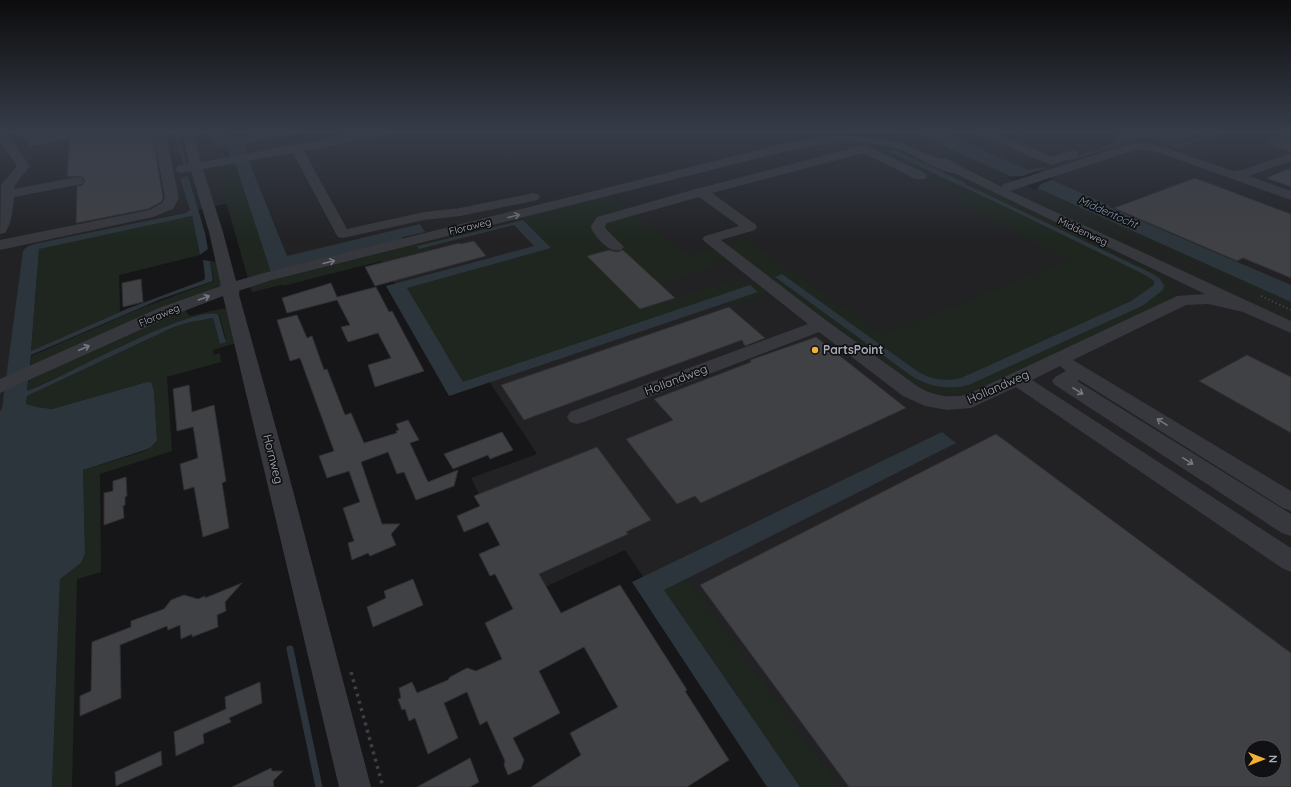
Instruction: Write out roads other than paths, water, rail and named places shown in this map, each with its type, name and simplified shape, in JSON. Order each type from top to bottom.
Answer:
[{"type":"street","points":[[0,230],[6,211],[5,188],[23,168]]},
{"type":"street","points":[[0,245],[153,213],[168,206],[172,198],[166,168]]},
{"type":"street","points":[[167,172],[192,168]]},
{"type":"street","name":"Hornweg","points":[[196,168],[216,232],[355,787]]},
{"type":"street","points":[[307,168],[343,234],[424,216],[460,212],[513,202],[693,179],[756,168]]},
{"type":"street","name":"Floraweg","points":[[0,387],[185,304],[266,278],[693,179],[729,168]]},
{"type":"street","points":[[904,168],[920,176]]},
{"type":"street","name":"Middenweg","points":[[975,168],[1015,185],[1291,317]]},
{"type":"street","points":[[1015,185],[1069,168]]},
{"type":"street","points":[[1213,168],[1291,196]]},
{"type":"street","points":[[1233,175],[1238,173],[1246,173],[1261,168]]},
{"type":"street","name":"Middenweg","points":[[953,169],[1291,328]]},
{"type":"street","points":[[616,247],[599,230],[598,226],[602,220],[693,179]]},
{"type":"street","name":"Hollandweg","points":[[693,179],[750,227],[710,239],[821,325],[910,391],[931,401],[952,404],[971,401],[1183,300],[1208,299],[1249,308]]},
{"type":"street","points":[[5,188],[77,181]]},
{"type":"street","points":[[1165,269],[1184,287],[1185,292],[1183,300]]},
{"type":"street","name":"Hollandweg","points":[[577,418],[821,325]]},
{"type":"street","points":[[1059,359],[1080,372],[1062,381],[1241,483],[1291,502]]},
{"type":"street","points":[[1017,378],[1291,561]]},
{"type":"street","points":[[1241,483],[1291,526]]},
{"type":"water","points":[[237,168],[252,168],[287,256],[420,224],[425,232],[403,237],[400,240],[271,273]]},
{"type":"water","points":[[922,168],[933,168],[965,183],[958,185]]},
{"type":"water","name":"Middentocht","points":[[992,168],[1023,168],[1028,170],[1046,168],[1034,172],[1110,206],[1109,207],[1291,285],[1291,302]]},
{"type":"water","points":[[188,176],[205,233],[208,249],[200,255],[192,216],[39,249],[31,351],[129,308],[204,280],[203,260],[210,261],[213,281],[161,299],[31,355],[27,391],[154,332],[180,321],[202,315],[218,314],[226,342],[220,344],[213,318],[191,322],[174,327],[27,396],[26,404],[52,409],[151,382],[154,391],[157,441],[145,450],[83,470],[85,554],[81,563],[60,579],[52,787],[0,787],[0,411],[2,409],[23,251],[26,247],[34,244],[185,213],[190,210],[180,178]]},
{"type":"water","points":[[982,192],[1149,272],[1159,278],[1164,285],[1163,290],[1142,306],[971,384],[956,387],[941,387],[926,383],[913,377],[775,277],[782,274],[917,371],[932,378],[943,380],[961,378],[1131,301],[1154,285],[1154,281],[1145,275],[977,193]]},
{"type":"water","points":[[523,220],[551,248],[407,288],[463,382],[750,285],[758,292],[449,396],[386,286],[534,246],[514,225],[419,249],[417,246]]},
{"type":"water","points":[[942,432],[956,443],[664,590],[800,787],[767,787],[632,582]]},
{"type":"waterway","points":[[957,182],[984,195]]},
{"type":"waterway","points":[[290,649],[319,787]]},
{"type":"place","name":"PartsPoint","points":[[815,350]]}]
